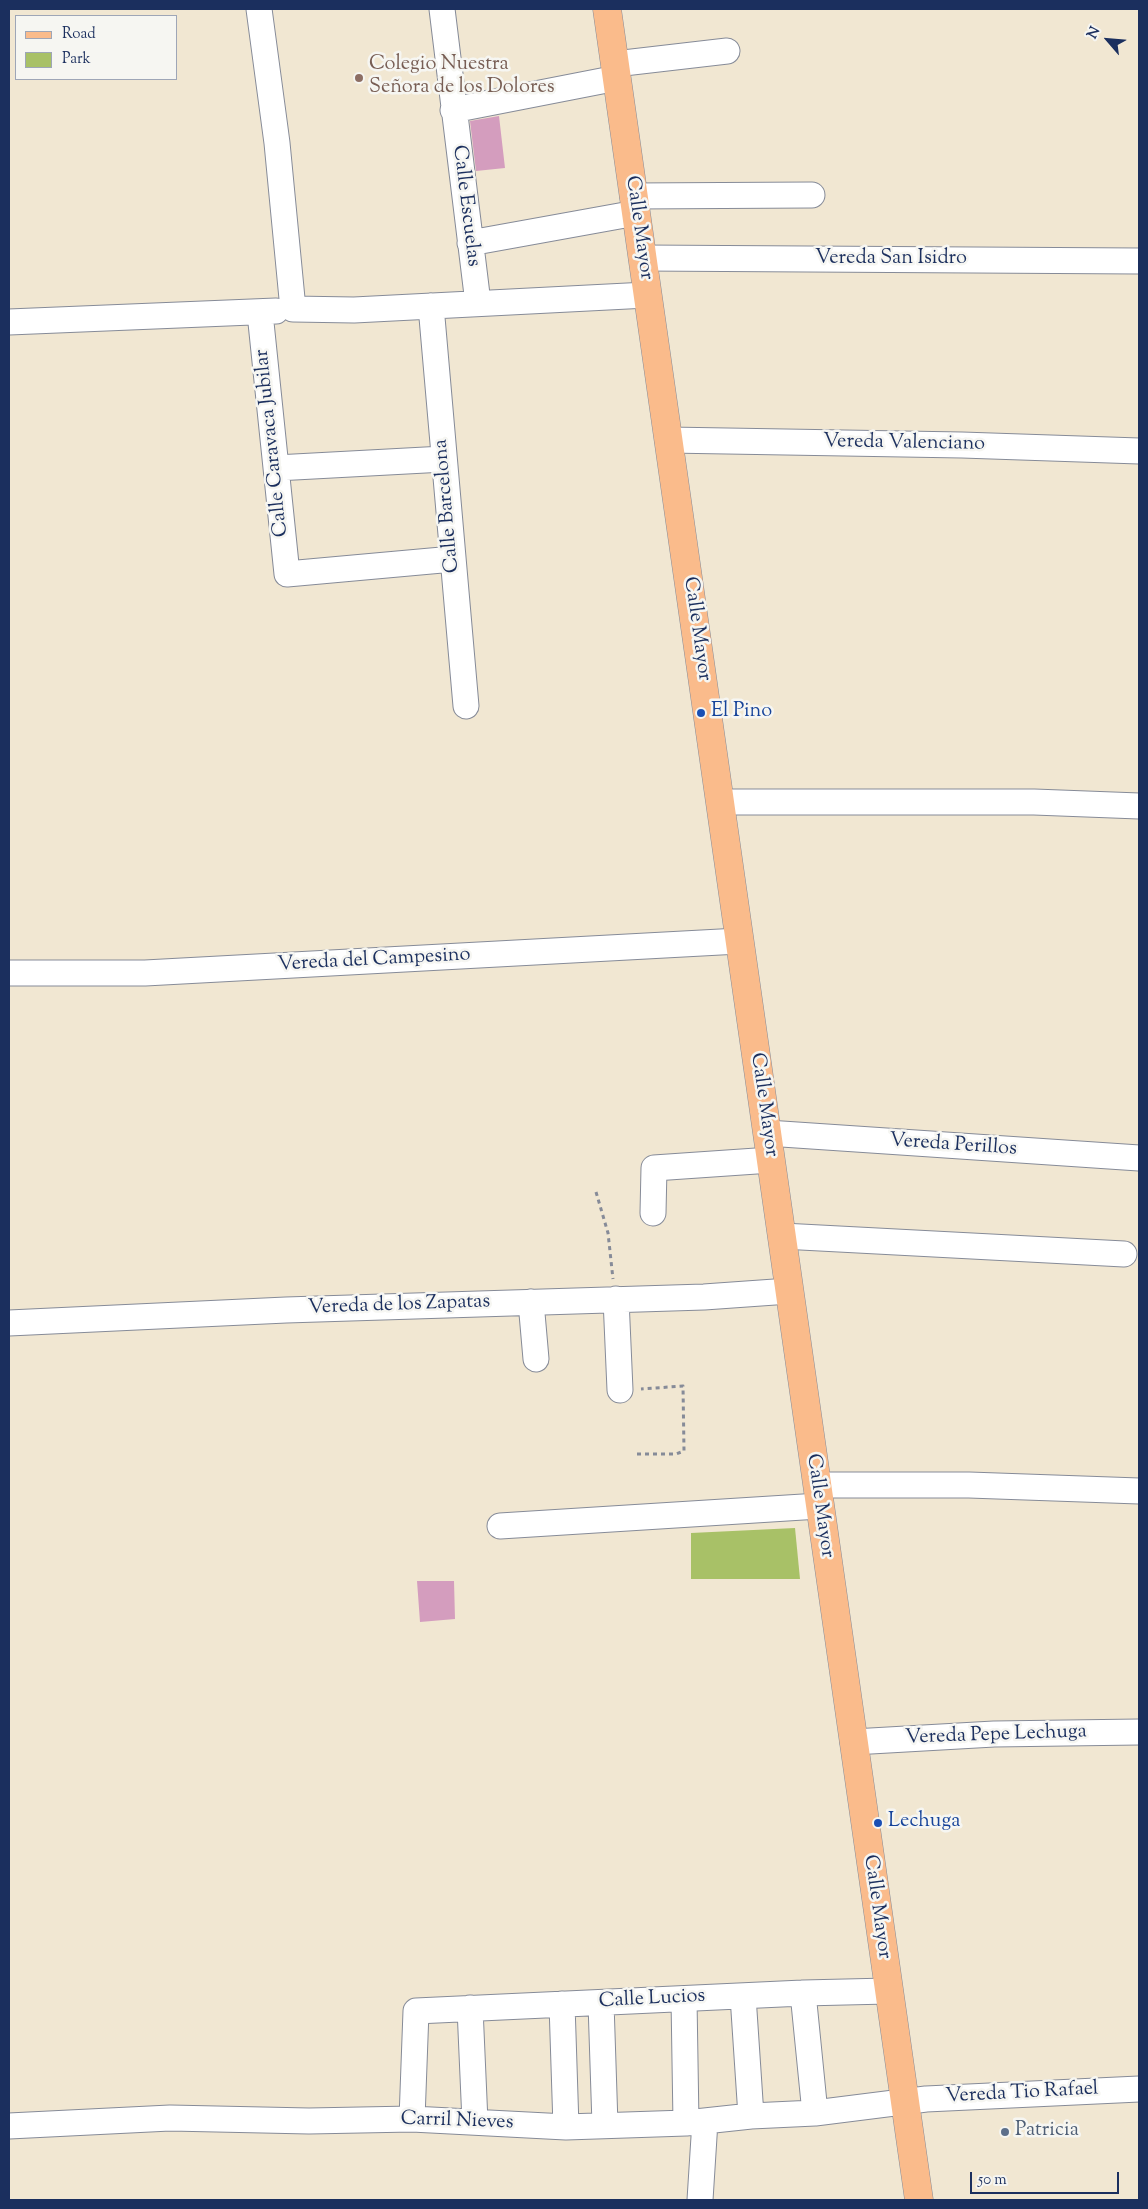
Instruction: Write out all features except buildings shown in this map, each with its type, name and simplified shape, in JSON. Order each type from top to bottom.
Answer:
[{"type":"main road","name":"Calle Mayor","points":[[607,9],[919,2200]]},
{"type":"street","points":[[259,9],[277,143],[293,309]]},
{"type":"street","name":"Calle Escuelas","points":[[442,9],[478,303]]},
{"type":"street","points":[[453,110],[616,71],[727,51]]},
{"type":"street","points":[[470,243],[634,205],[812,195]]},
{"type":"street","name":"Vereda San Isidro","points":[[642,258],[1139,261]]},
{"type":"street","points":[[9,322],[260,313],[293,309],[354,310],[647,295]]},
{"type":"street","name":"Calle Barcelona","points":[[431,306],[466,706]]},
{"type":"street","name":"Calle Caravaca Jubilar","points":[[260,313],[287,574],[453,559]]},
{"type":"street","name":"Vereda Valenciano","points":[[668,440],[952,445],[1139,451]]},
{"type":"street","points":[[276,468],[444,459]]},
{"type":"street","points":[[721,802],[1034,802],[1139,806]]},
{"type":"street","name":"Vereda del Campesino","points":[[9,974],[144,973],[740,941]]},
{"type":"street","name":"Vereda Perillos","points":[[767,1133],[1139,1158]]},
{"type":"street","points":[[653,1213],[654,1168],[771,1160]]},
{"type":"street","points":[[782,1236],[1124,1254]]},
{"type":"street","name":"Vereda de los Zapatas","points":[[9,1323],[286,1310],[616,1300],[789,1291]]},
{"type":"street","points":[[616,1300],[620,1390]]},
{"type":"street","points":[[531,1302],[536,1359]]},
{"type":"street","points":[[500,1526],[818,1496],[969,1485],[1139,1491]]},
{"type":"street","name":"Vereda Pepe Lechuga","points":[[853,1742],[994,1734],[1139,1732]]},
{"type":"street","name":"Calle Lucios","points":[[412,2119],[416,2011],[803,1993],[888,1992]]},
{"type":"street","points":[[803,1993],[815,2113]]},
{"type":"street","points":[[743,1996],[751,2116]]},
{"type":"street","points":[[684,1999],[696,2122],[700,2200]]},
{"type":"street","points":[[601,2003],[605,2125]]},
{"type":"street","points":[[562,2004],[566,2126]]},
{"type":"street","points":[[470,2008],[475,2122]]},
{"type":"street","name":"Vereda Tio Rafael","points":[[904,2102],[926,2099],[1139,2089]]},
{"type":"street","name":"Carril Nieves","points":[[9,2126],[170,2118],[309,2121],[412,2119],[566,2126],[605,2125],[696,2122],[751,2116],[815,2113],[904,2102]]},
{"type":"path","points":[[596,1192],[608,1233],[616,1300]]},
{"type":"path","points":[[620,1390],[683,1386],[684,1451],[676,1454],[637,1454]]},
{"type":"green space","points":[[795,1528],[800,1579],[691,1579],[691,1533]]},
{"type":"place","name":"Colegio Nuestra Señora de los Dolores","points":[[359,78]]},
{"type":"place","name":"El Pino","points":[[701,713]]},
{"type":"place","name":"Lechuga","points":[[878,1823]]},
{"type":"place","name":"Patricia","points":[[1005,2132]]}]
